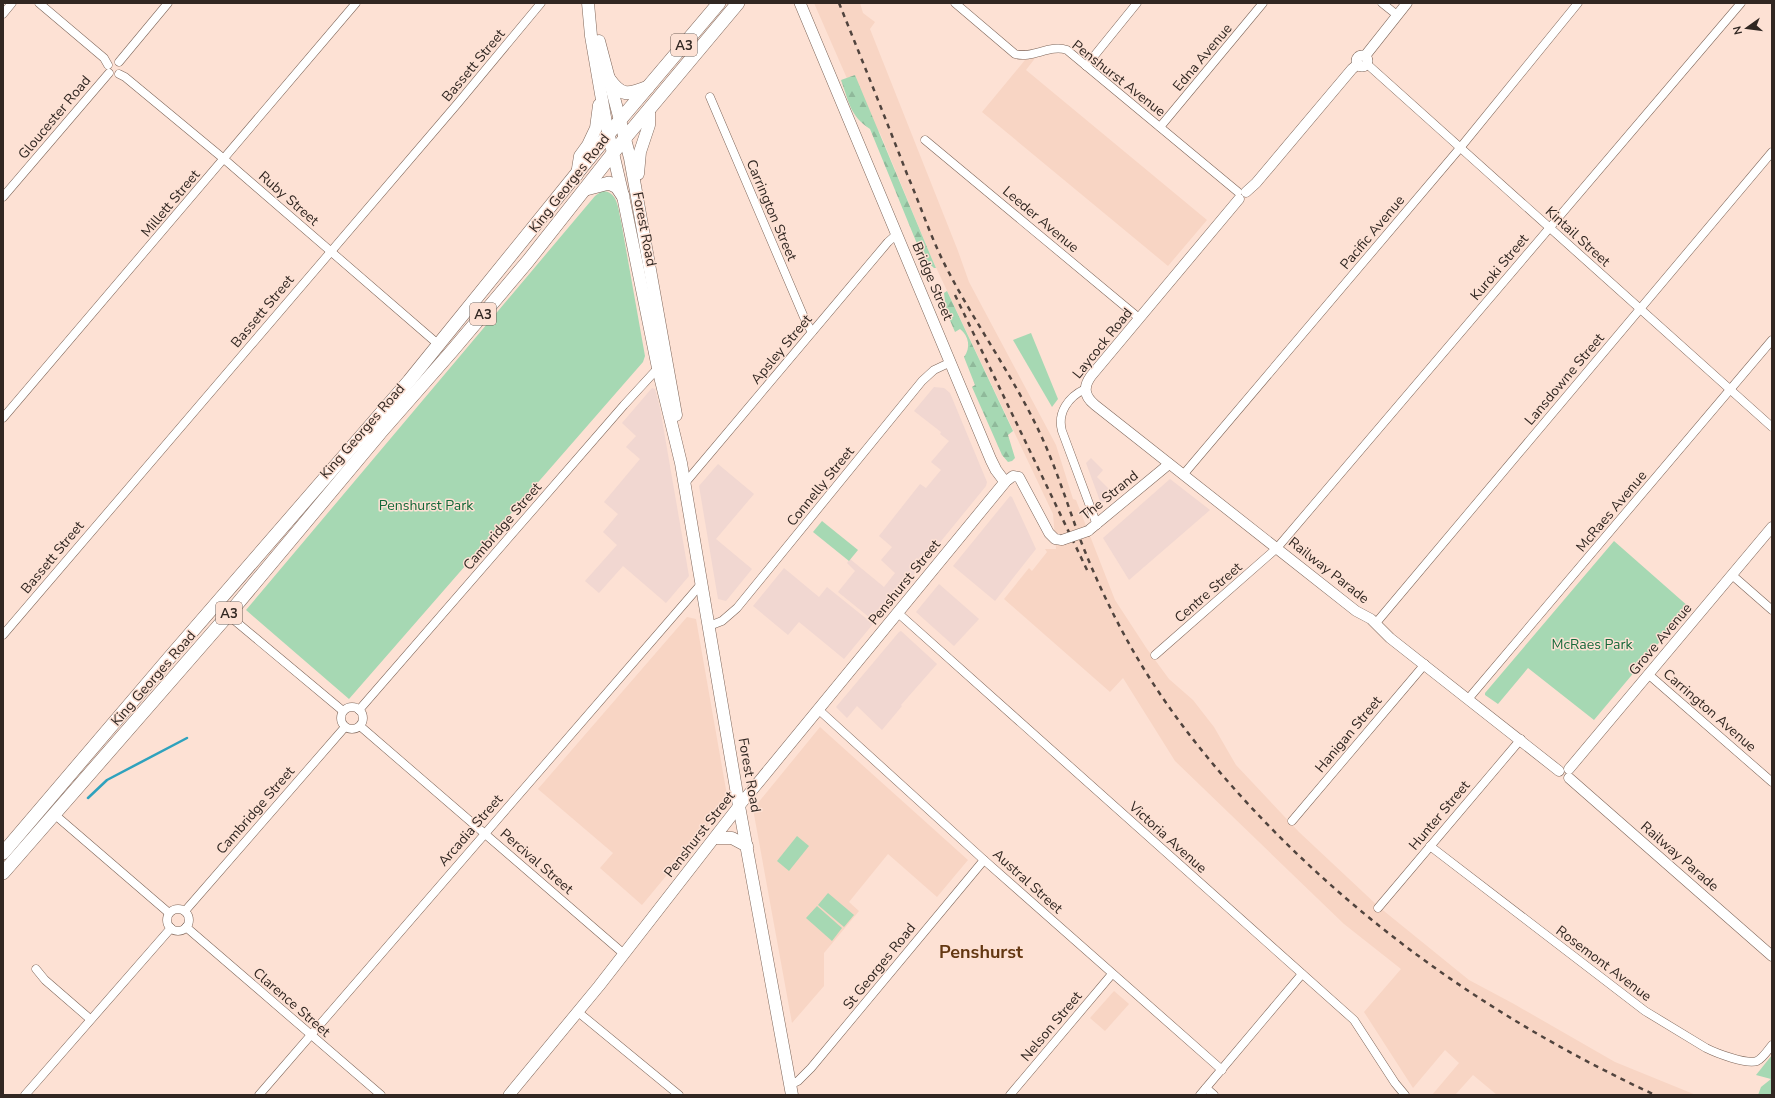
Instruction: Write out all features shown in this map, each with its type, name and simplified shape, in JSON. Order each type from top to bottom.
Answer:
[{"type":"highway","name":"King Georges Road","points":[[3,853],[439,345],[620,120],[719,3]]},
{"type":"highway","name":"King Georges Road","points":[[3,873],[228,615],[528,261],[625,138],[738,3]]},
{"type":"highway","points":[[609,79],[616,88],[623,92],[637,91],[649,86]]},
{"type":"highway","points":[[586,189],[609,183],[613,184],[623,196]]},
{"type":"highway","points":[[190,634],[202,632],[220,615],[228,615]]},
{"type":"main road","name":"Forest Road","points":[[588,3],[590,29],[609,134],[663,366],[681,460],[740,806],[791,1090]]},
{"type":"main road","name":"Forest Road","points":[[593,3],[597,29],[625,138],[638,197],[663,366]]},
{"type":"main road","name":"Bridge Street","points":[[800,3],[951,362],[990,460],[1005,482]]},
{"type":"main road","points":[[576,176],[580,156],[596,128],[599,115],[600,89]]},
{"type":"main road","points":[[638,197],[638,164],[640,152],[649,125],[649,109]]},
{"type":"main road","name":"Penshurst Street","points":[[509,1095],[578,1012],[740,806],[1005,482]]},
{"type":"main road","points":[[715,838],[732,838],[747,846]]},
{"type":"street","points":[[3,14],[12,3]]},
{"type":"street","points":[[38,3],[104,58],[108,69],[114,76],[119,74],[122,68],[119,62]]},
{"type":"street","points":[[119,62],[168,3]]},
{"type":"street","name":"Millett Street","points":[[3,418],[356,3]]},
{"type":"street","name":"Bassett Street","points":[[3,635],[458,103],[541,3]]},
{"type":"street","name":"Penshurst Avenue","points":[[956,3],[1015,54],[1024,55],[1063,49],[1086,66],[1241,194]]},
{"type":"street","points":[[1086,66],[1137,3]]},
{"type":"street","name":"Edna Avenue","points":[[1160,127],[1263,3]]},
{"type":"street","points":[[1382,3],[1397,15]]},
{"type":"street","name":"Laycock Road","points":[[1092,528],[1062,431],[1060,420],[1063,410],[1070,399],[1085,389],[1091,376],[1230,212],[1241,194],[1256,183],[1349,72],[1363,61],[1407,3]]},
{"type":"street","name":"Pacific Avenue","points":[[1183,475],[1460,148],[1578,3]]},
{"type":"street","name":"Kuroki Street","points":[[1277,548],[1741,3]]},
{"type":"street","points":[[108,69],[113,61],[119,62]]},
{"type":"street","name":"Kintail Street","points":[[1363,61],[1772,427]]},
{"type":"street","name":"Gloucester Road","points":[[3,197],[108,69]]},
{"type":"street","name":"Ruby Street","points":[[119,74],[125,77],[224,159],[439,345]]},
{"type":"street","name":"Carrington Street","points":[[710,97],[806,322],[812,332]]},
{"type":"street","name":"Leeder Avenue","points":[[925,140],[1139,318]]},
{"type":"street","name":"Lansdowne Street","points":[[1376,622],[1772,152]]},
{"type":"street","name":"Apsley Street","points":[[685,482],[888,242],[897,234]]},
{"type":"street","name":"McRaes Avenue","points":[[1469,698],[1772,340]]},
{"type":"street","name":"Connelly Street","points":[[709,626],[722,621],[737,608],[922,381],[934,370],[951,362]]},
{"type":"street","name":"Cambridge Street","points":[[360,710],[663,366]]},
{"type":"street","name":"Railway Parade","points":[[1085,389],[1091,402],[1356,611],[1376,622],[1390,638],[1566,773],[1772,956]]},
{"type":"street","name":"The Strand","points":[[1005,482],[1013,476],[1019,477],[1049,533],[1055,538],[1062,540],[1092,528],[1169,464]]},
{"type":"street","name":"Grove Avenue","points":[[1566,773],[1772,527]]},
{"type":"street","name":"Centre Street","points":[[1155,655],[1277,548]]},
{"type":"street","points":[[1732,575],[1772,610]]},
{"type":"street","name":"Arcadia Street","points":[[259,1095],[702,583]]},
{"type":"street","name":"Victoria Avenue","points":[[898,613],[1354,1020],[1395,1083],[1405,1095]]},
{"type":"street","points":[[228,615],[343,711]]},
{"type":"street","name":"Hanigan Street","points":[[1292,821],[1425,664]]},
{"type":"street","name":"Carrington Avenue","points":[[1648,674],[1772,782]]},
{"type":"street","points":[[353,707],[360,710],[363,716],[360,726],[351,729],[345,727],[341,721],[343,711],[353,707]]},
{"type":"street","name":"Austral Street","points":[[819,710],[984,860],[1222,1070]]},
{"type":"street","name":"Percival Street","points":[[360,726],[624,954]]},
{"type":"street","name":"Cambridge Street","points":[[185,911],[345,727]]},
{"type":"street","name":"Hunter Street","points":[[1378,908],[1521,739]]},
{"type":"street","points":[[54,814],[169,912]]},
{"type":"street","name":"Rosemont Avenue","points":[[1430,846],[1645,1011],[1706,1048],[1715,1053],[1753,1062],[1761,1058],[1772,1045]]},
{"type":"street","name":"St Georges Road","points":[[791,1090],[984,860]]},
{"type":"street","points":[[178,909],[185,911],[188,917],[186,927],[177,931],[171,928],[167,922],[169,912],[178,909]]},
{"type":"street","name":"Clarence Street","points":[[186,927],[381,1095]]},
{"type":"street","points":[[25,1095],[171,928]]},
{"type":"street","points":[[36,969],[45,980],[90,1019]]},
{"type":"street","name":"Nelson Street","points":[[1010,1095],[1112,974]]},
{"type":"street","points":[[1200,1095],[1302,974]]},
{"type":"street","points":[[578,1012],[679,1095]]},
{"type":"street","points":[[1206,1088],[1214,1095]]},
{"type":"shaded area","points":[[814,3],[860,3],[863,13],[875,22],[870,29],[969,282],[1056,445],[1073,499],[1076,500],[1115,600],[1147,649],[1169,679],[1193,700],[1214,727],[1236,765],[1299,832],[1379,907],[1469,980],[1615,1062],[1696,1095],[1497,1095],[1473,1075],[1455,1095],[1432,1095],[1459,1063],[1445,1050],[1413,1088],[1364,1012],[1401,969],[1344,924],[1175,761],[1123,678],[1110,692],[1004,599],[1029,568],[1032,571],[1047,552],[1045,549],[1056,549],[1053,514],[932,259],[880,133],[863,115]]},
{"type":"shaded area","points":[[1036,57],[1026,70],[1207,220],[1168,266],[982,112],[1025,60]]},
{"type":"shaded area","points":[[934,387],[944,388],[950,393],[987,482],[986,486],[875,622],[838,592],[855,571],[847,563],[850,559],[884,587],[895,573],[881,560],[892,547],[879,536],[920,484],[926,488],[941,470],[931,462],[949,441],[940,434],[941,432],[914,411]]},
{"type":"shaded area","points":[[652,388],[655,389],[660,408],[689,576],[666,603],[623,566],[599,593],[585,581],[617,545],[603,532],[618,514],[604,502],[640,459],[626,447],[636,436],[622,423]]},
{"type":"shaded area","points":[[1091,458],[1103,470],[1097,477],[1115,495],[1106,502],[1100,501],[1086,463]]},
{"type":"shaded area","points":[[718,464],[754,494],[716,539],[752,569],[726,601],[718,599],[699,486]]},
{"type":"shaded area","points":[[1170,479],[1210,510],[1129,580],[1103,538]]},
{"type":"shaded area","points":[[1010,496],[1012,497],[1036,549],[995,601],[953,566]]},
{"type":"shaded area","points":[[784,568],[819,597],[827,587],[873,624],[844,659],[799,622],[788,635],[753,606]]},
{"type":"shaded area","points":[[939,584],[979,619],[954,646],[916,612]]},
{"type":"shaded area","points":[[687,617],[696,619],[728,801],[642,905],[600,868],[613,853],[538,789]]},
{"type":"shaded area","points":[[901,631],[937,664],[901,705],[902,706],[882,730],[857,706],[847,718],[836,707]]},
{"type":"shaded area","points":[[820,727],[968,860],[937,897],[888,854],[849,902],[859,911],[824,953],[824,986],[792,1023],[753,809]]},
{"type":"shaded area","points":[[1114,991],[1129,1004],[1105,1031],[1090,1018]]},
{"type":"green space","points":[[855,75],[936,268],[934,268],[922,256],[870,129],[858,119],[848,102],[841,80]]},
{"type":"green space","name":"Penshurst Park","points":[[602,191],[611,194],[618,206],[645,356],[643,362],[349,699],[246,610],[595,196]]},
{"type":"green space","points":[[947,291],[1013,431],[1008,435],[1015,458],[1012,461],[1008,462],[1002,455],[972,387],[975,385],[964,357],[968,350],[968,342],[960,329],[955,332],[946,311],[944,293]]},
{"type":"green space","points":[[1031,333],[1058,399],[1052,407],[1013,340]]},
{"type":"green space","points":[[822,521],[858,550],[849,561],[813,532]]},
{"type":"green space","name":"McRaes Park","points":[[1614,541],[1689,607],[1594,720],[1528,668],[1498,704],[1485,695],[1485,693]]},
{"type":"green space","points":[[797,836],[809,846],[789,871],[777,861]]},
{"type":"green space","points":[[828,893],[854,915],[844,927],[818,905]]},
{"type":"green space","points":[[817,906],[842,928],[832,941],[806,918]]},
{"type":"green space","points":[[1772,1055],[1772,1095],[1758,1095],[1761,1087],[1771,1079],[1756,1075]]},
{"type":"waterway","points":[[88,798],[107,780],[187,738]]},
{"type":"railway","points":[[839,3],[928,228],[942,259],[1025,404],[1043,439],[1097,581],[1115,617],[1153,684],[1183,726],[1232,786],[1293,850],[1339,893],[1388,933],[1438,970],[1490,1005],[1543,1037],[1598,1067],[1655,1095]]},
{"type":"railway","points":[[955,295],[1089,574]]},
{"type":"district","name":"Penshurst","points":[[981,952]]}]
